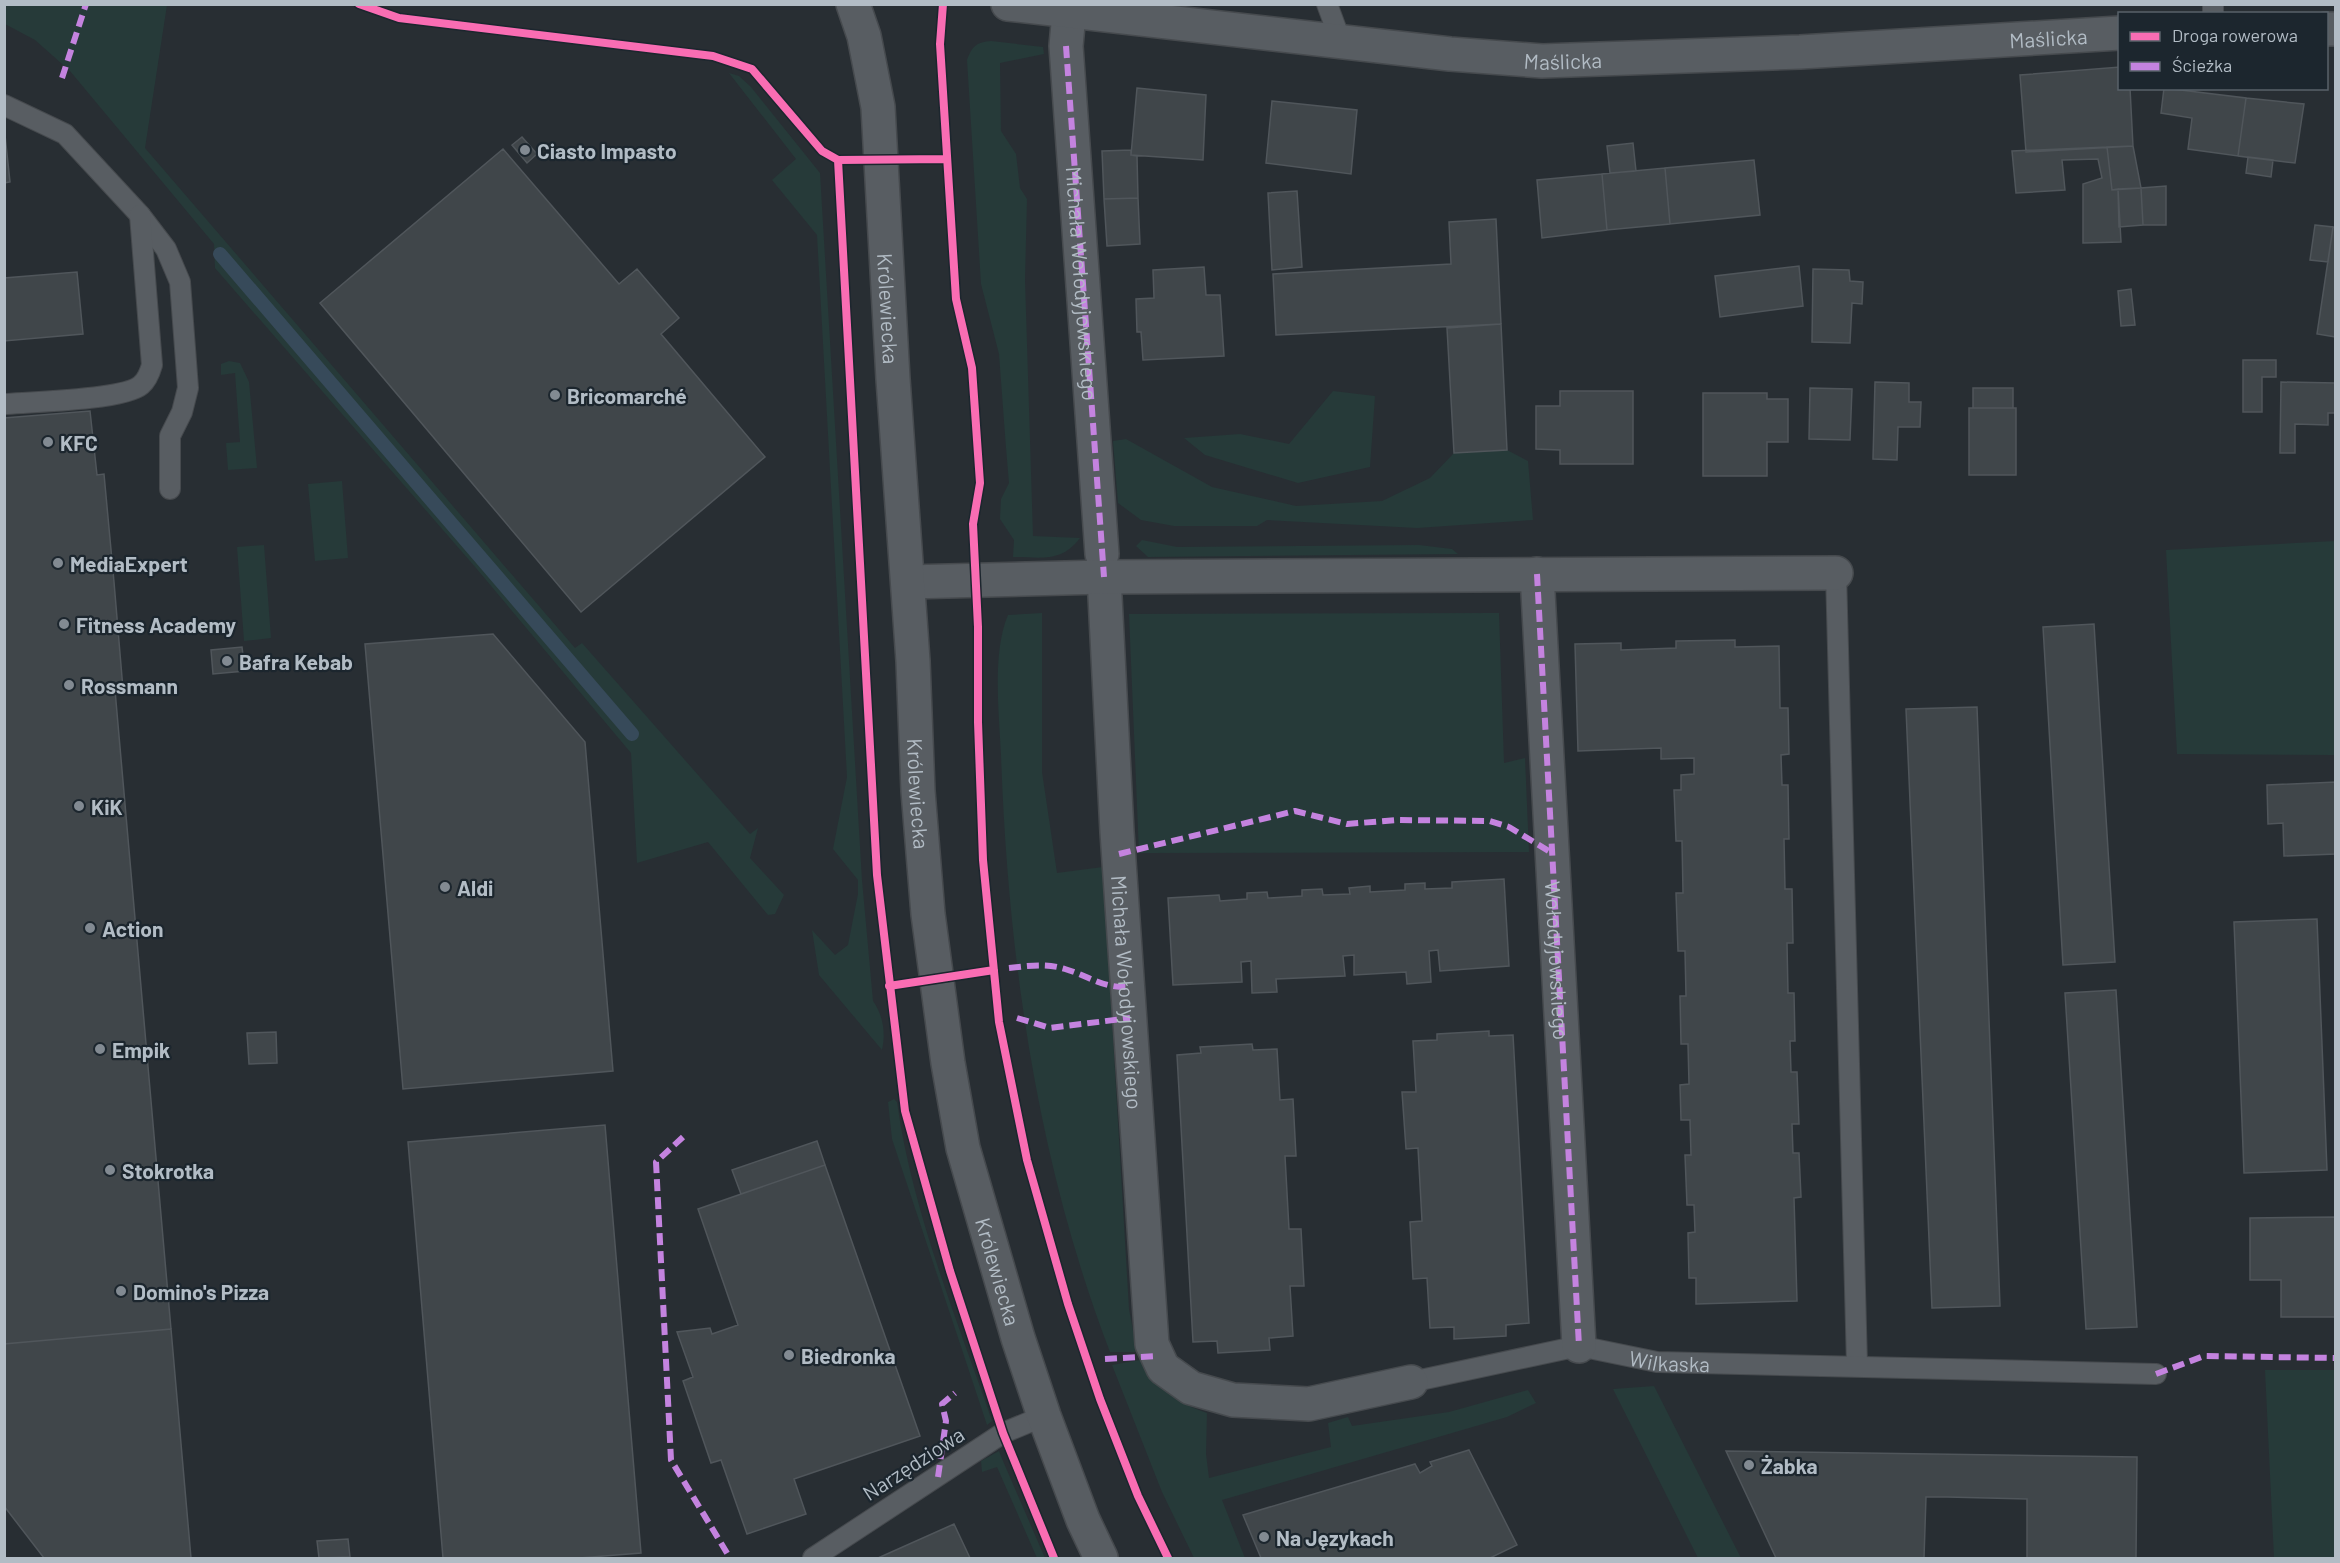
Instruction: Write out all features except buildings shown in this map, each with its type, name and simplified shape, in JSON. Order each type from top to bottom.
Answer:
[{"type":"street","name":"Królewiecka","points":[[853,4],[864,36],[878,107],[893,379],[928,914],[948,1064],[963,1148],[1044,1416],[1083,1520],[1101,1558]]},
{"type":"street","name":"Maślicka","points":[[1008,4],[1069,13],[1542,62],[1598,61],[2118,33]]},
{"type":"street","name":"Michała Wołodyjowskiego","points":[[1069,13],[1066,46],[1103,565],[1117,832],[1148,1311],[1152,1344],[1163,1368],[1191,1388]]},
{"type":"street","points":[[908,582],[1103,565],[1537,574],[1836,573]]},
{"type":"street","name":"Wołodyjowskiego","points":[[1537,574],[1579,1346]]},
{"type":"street","name":"Wilkaska","points":[[1191,1388],[1233,1400],[1310,1404],[1411,1382]]},
{"type":"lane","points":[[1327,4],[1341,42]]},
{"type":"lane","points":[[4,105],[64,134],[140,215],[166,249],[180,282],[188,388],[182,412],[170,436],[170,489]]},
{"type":"lane","points":[[4,404],[117,394],[141,385],[149,375],[152,365],[140,215]]},
{"type":"lane","points":[[1836,573],[1857,1365]]},
{"type":"lane","name":"Wilkaska","points":[[1411,1382],[1579,1346],[1658,1362],[2156,1374]]},
{"type":"lane","name":"Narzędziowa","points":[[813,1558],[1003,1433],[1044,1416]]},
{"type":"green space","points":[[5,4],[167,5],[145,148],[575,648],[582,643],[750,834],[758,828],[750,858],[784,895],[775,914],[768,915],[708,842],[637,863],[631,753],[476,568],[215,268],[214,244],[70,71],[35,40],[5,24]]},
{"type":"green space","points":[[982,42],[1043,47],[1044,54],[1000,63],[1001,131],[1016,154],[1020,188],[1027,199],[1025,280],[1033,536],[1080,538],[1066,552],[1042,558],[1013,557],[1014,540],[1000,519],[1001,499],[1009,483],[999,354],[981,284],[967,60],[976,46]]},
{"type":"green space","points":[[729,73],[739,76],[751,87],[820,173],[862,880],[873,1001],[879,1012],[884,1031],[882,1050],[819,975],[812,930],[835,955],[848,945],[858,894],[858,880],[833,849],[847,777],[817,235],[772,180],[796,159]]},
{"type":"green space","points":[[229,361],[240,363],[249,382],[257,468],[228,470],[226,443],[240,442],[235,373],[221,375],[221,364]]},
{"type":"green space","points":[[1333,391],[1375,396],[1370,467],[1298,483],[1205,455],[1184,438],[1240,434],[1289,444]]},
{"type":"green space","points":[[1126,439],[1212,487],[1296,506],[1382,501],[1430,478],[1454,453],[1507,450],[1528,461],[1533,520],[1417,528],[1267,520],[1257,526],[1174,526],[1141,520],[1118,503],[1113,441]]},
{"type":"green space","points":[[342,481],[348,558],[315,561],[308,484]]},
{"type":"green space","points":[[1142,540],[1177,547],[1419,545],[1452,549],[1458,554],[1148,557],[1136,546]]},
{"type":"green space","points":[[2335,541],[2335,755],[2177,754],[2166,550]]},
{"type":"green space","points":[[264,545],[271,638],[244,641],[237,547]]},
{"type":"green space","points":[[1042,613],[1042,772],[1057,873],[1103,867],[1129,1309],[1137,1352],[1110,1352],[1085,1280],[1063,1207],[1045,1133],[1019,983],[1005,831],[998,665],[1003,630],[1008,615]]},
{"type":"green space","points":[[1499,613],[1504,763],[1525,758],[1529,852],[1139,853],[1129,614]]},
{"type":"green space","points":[[894,1099],[897,1102],[904,1143],[924,1223],[992,1421],[987,1425],[892,1139],[888,1102]]},
{"type":"green space","points":[[1140,1360],[1153,1378],[1169,1393],[1186,1404],[1207,1413],[1206,1454],[1209,1478],[1331,1447],[1328,1423],[1348,1417],[1352,1426],[1449,1412],[1528,1390],[1536,1403],[1507,1417],[1222,1500],[1245,1558],[1194,1558],[1162,1492],[1112,1365]]},
{"type":"green space","points":[[2265,1370],[2335,1370],[2335,1558],[2274,1558]]},
{"type":"green space","points":[[1654,1386],[1741,1558],[1698,1558],[1613,1389]]},
{"type":"green space","points":[[999,1451],[1045,1558],[1037,1558],[997,1467],[982,1472],[981,1461]]},
{"type":"waterway","points":[[220,254],[632,734]]},
{"type":"marked path","points":[[62,78],[86,4]]},
{"type":"marked path","points":[[1066,46],[1104,577]]},
{"type":"marked path","points":[[1537,574],[1579,1346]]},
{"type":"marked path","points":[[1119,854],[1295,811],[1347,824],[1397,820],[1490,821],[1509,827],[1552,853]]},
{"type":"marked path","points":[[1009,968],[1058,967],[1103,984],[1128,987]]},
{"type":"marked path","points":[[1017,1018],[1050,1028],[1130,1018]]},
{"type":"marked path","points":[[683,1137],[656,1162],[671,1460],[730,1558]]},
{"type":"marked path","points":[[1105,1359],[1158,1356]]},
{"type":"marked path","points":[[2156,1374],[2204,1356],[2336,1358]]},
{"type":"marked path","points":[[938,1477],[946,1421],[942,1404],[955,1393]]},
{"type":"cycle path","points":[[359,4],[399,18],[713,56],[752,69],[822,151],[838,160],[947,159]]},
{"type":"cycle path","points":[[943,4],[940,44],[956,299],[972,368],[980,483],[973,524],[978,627],[978,722],[983,860],[999,1022],[1027,1160],[1068,1304],[1100,1399],[1138,1496],[1168,1558]]},
{"type":"cycle path","points":[[838,160],[877,875],[905,1111],[950,1271],[1003,1433],[1054,1558]]},
{"type":"cycle path","points":[[889,986],[994,970]]},
{"type":"place","name":"Ciasto Impasto","points":[[525,150]]},
{"type":"place","name":"Bricomarché","points":[[555,395]]},
{"type":"place","name":"KFC","points":[[48,442]]},
{"type":"place","name":"MediaExpert","points":[[58,563]]},
{"type":"place","name":"Fitness Academy","points":[[64,624]]},
{"type":"place","name":"Bafra Kebab","points":[[227,661]]},
{"type":"place","name":"Rossmann","points":[[69,685]]},
{"type":"place","name":"KiK","points":[[79,806]]},
{"type":"place","name":"Aldi","points":[[445,887]]},
{"type":"place","name":"Action","points":[[90,928]]},
{"type":"place","name":"Empik","points":[[100,1049]]},
{"type":"place","name":"Stokrotka","points":[[110,1170]]},
{"type":"place","name":"Domino's Pizza","points":[[121,1291]]},
{"type":"place","name":"Biedronka","points":[[789,1355]]},
{"type":"place","name":"Żabka","points":[[1749,1465]]},
{"type":"place","name":"Na Językach","points":[[1264,1537]]}]
